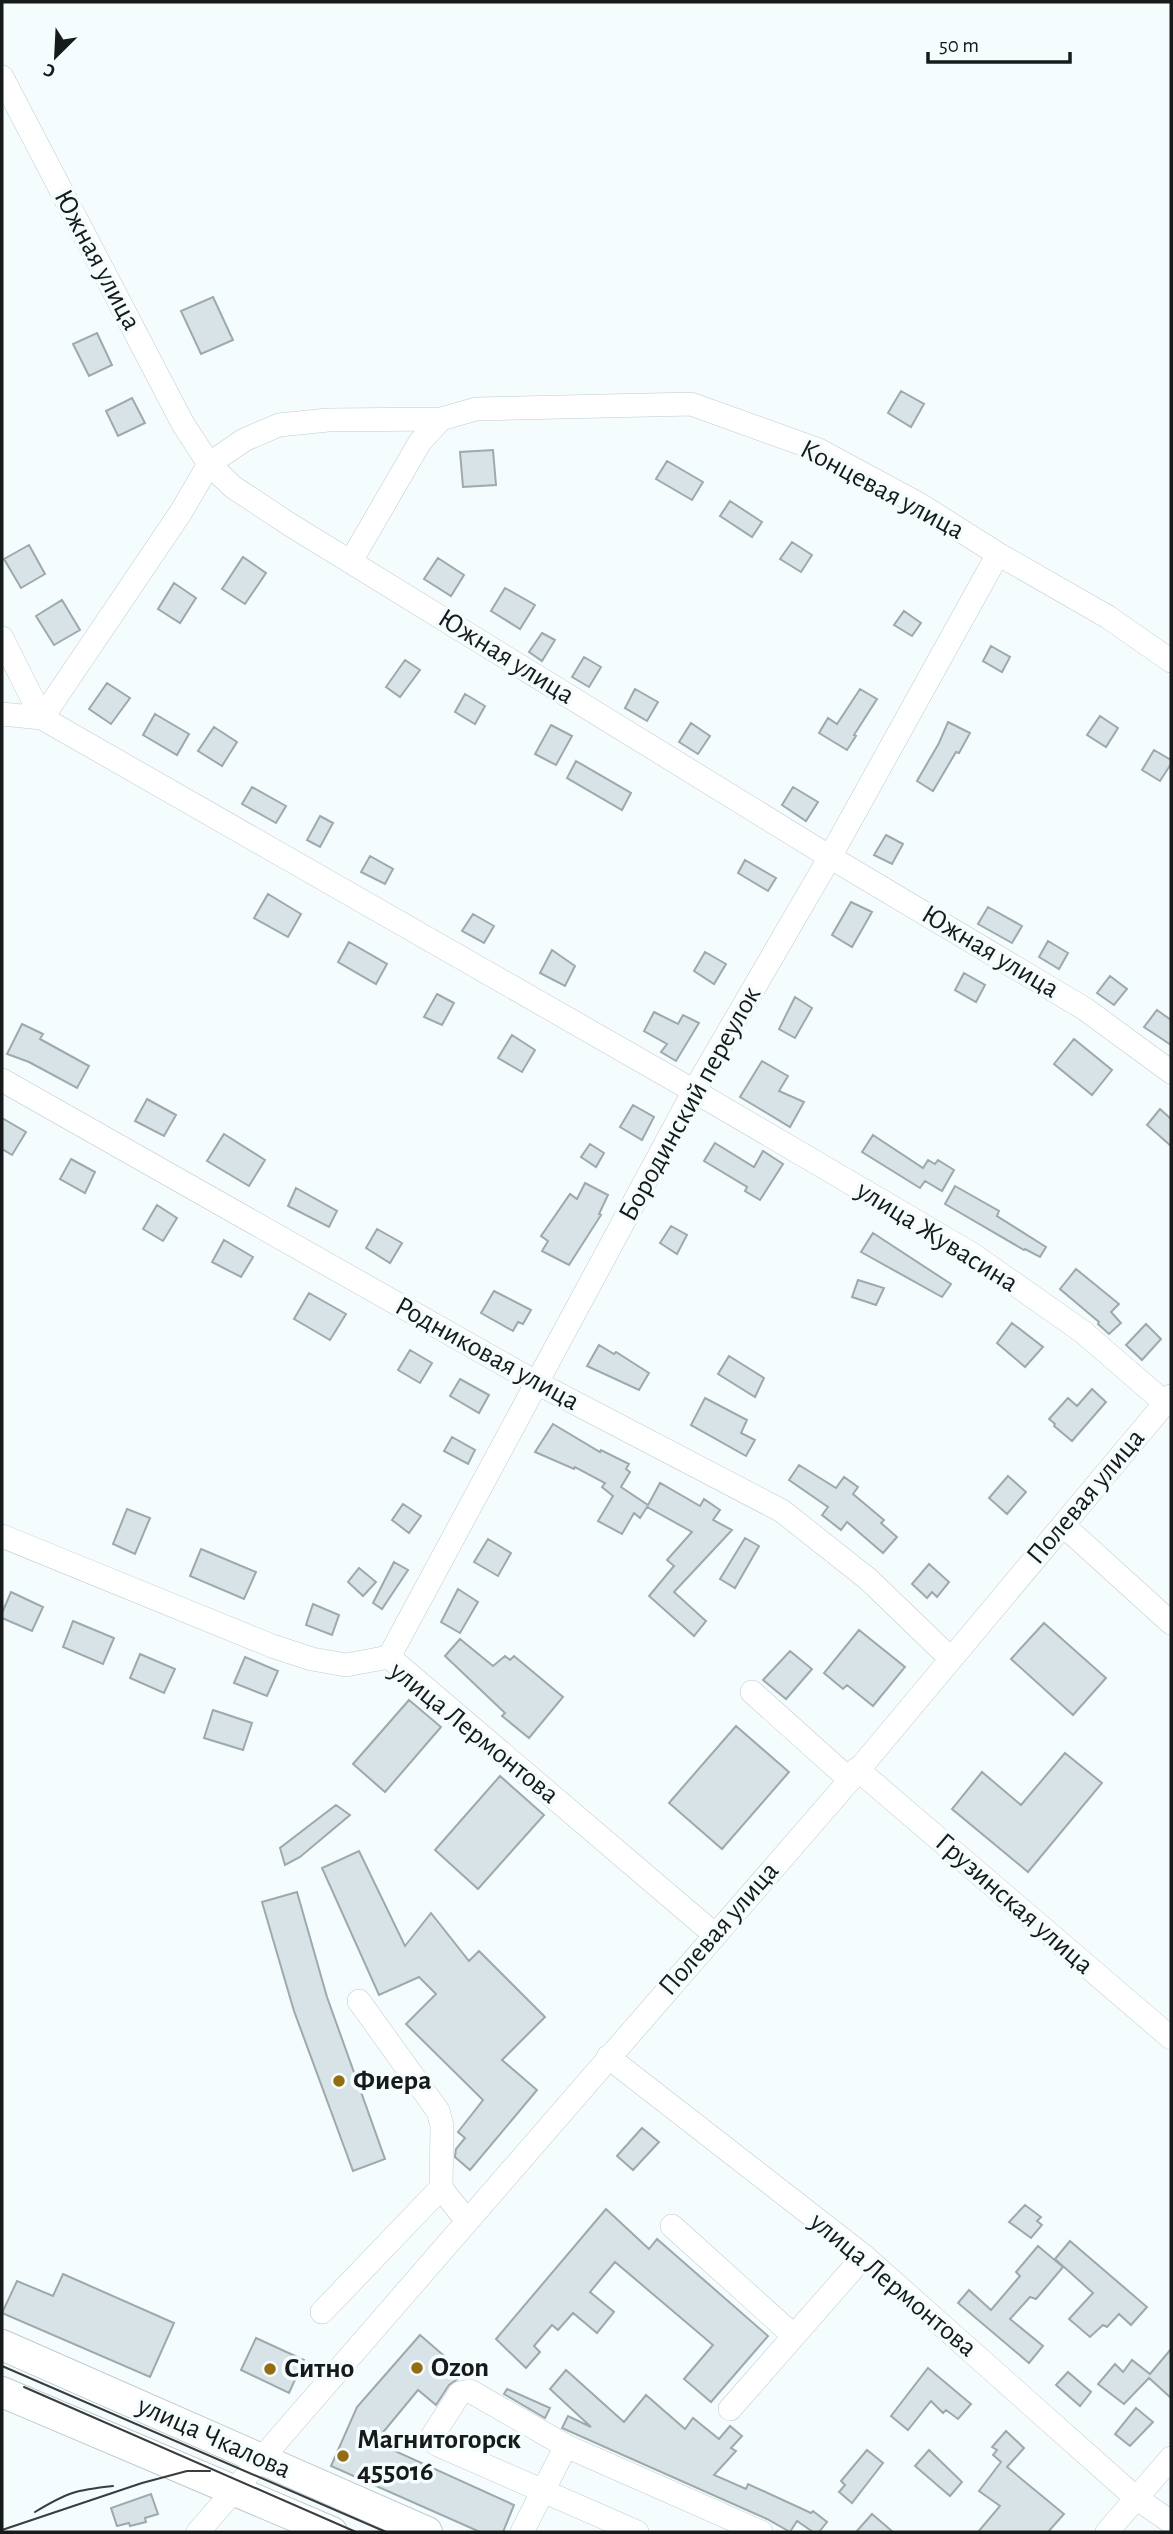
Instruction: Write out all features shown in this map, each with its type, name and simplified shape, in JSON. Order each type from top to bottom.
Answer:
[{"type":"main road","name":"улица Чкалова","points":[[2,2345],[427,2532]]},
{"type":"main road","name":"улица Чкалова","points":[[2,2392],[332,2532]]},
{"type":"street","name":"Южная улица","points":[[4,81],[183,425],[208,464],[233,487],[830,857],[1085,1009],[1171,1072]]},
{"type":"street","name":"Концевая улица","points":[[208,464],[244,440],[279,425],[328,420],[441,419],[476,409],[691,404],[819,450],[919,504],[998,554],[1108,617],[1171,661]]},
{"type":"street","points":[[351,561],[420,442],[441,419]]},
{"type":"street","points":[[42,718],[181,512],[208,464]]},
{"type":"street","name":"Бородинский переулок","points":[[388,1657],[694,1091],[830,857],[998,554]]},
{"type":"street","points":[[2,638],[42,718]]},
{"type":"street","points":[[2,714],[42,718]]},
{"type":"street","name":"улица Жувасина","points":[[42,718],[694,1091],[972,1254],[1083,1332],[1168,1399]]},
{"type":"street","name":"Родниковая улица","points":[[2,1080],[537,1383],[782,1511],[868,1579],[950,1658]]},
{"type":"street","name":"Полевая улица","points":[[198,2532],[853,1774],[1168,1399]]},
{"type":"street","points":[[1063,1525],[1171,1623]]},
{"type":"street","name":"улица Лермонтова","points":[[2,1536],[259,1641],[312,1659],[345,1665],[388,1657],[714,1934]]},
{"type":"street","name":"Грузинская улица","points":[[752,1692],[1171,2038]]},
{"type":"street","points":[[359,2001],[438,2111],[442,2126],[442,2188],[467,2221]]},
{"type":"street","name":"улица Лермонтова","points":[[608,2057],[864,2256],[1136,2498],[1171,2522]]},
{"type":"street","points":[[322,2312],[442,2188]]},
{"type":"street","points":[[672,2226],[794,2336]]},
{"type":"street","points":[[730,2409],[864,2256]]},
{"type":"street","points":[[637,2532],[438,2445],[433,2435],[460,2393],[466,2390],[566,2446],[761,2532]]},
{"type":"street","points":[[522,2532],[566,2446]]},
{"type":"street","points":[[1107,2532],[1171,2458]]},
{"type":"building","points":[[213,297],[233,340],[201,354],[181,311]]},
{"type":"building","points":[[97,333],[112,365],[89,376],[73,344]]},
{"type":"building","points":[[901,391],[924,404],[911,427],[888,413]]},
{"type":"building","points":[[132,398],[145,423],[118,436],[106,411]]},
{"type":"building","points":[[493,450],[496,485],[463,487],[460,452]]},
{"type":"building","points":[[667,461],[703,482],[692,500],[656,479]]},
{"type":"building","points":[[730,501],[762,522],[752,537],[720,516]]},
{"type":"building","points":[[792,542],[812,555],[801,572],[780,559]]},
{"type":"building","points":[[29,545],[45,574],[21,588],[4,559]]},
{"type":"building","points":[[243,557],[266,573],[245,604],[222,589]]},
{"type":"building","points":[[438,558],[464,575],[451,596],[424,579]]},
{"type":"building","points":[[174,583],[196,598],[180,623],[158,609]]},
{"type":"building","points":[[505,588],[535,605],[520,629],[491,611]]},
{"type":"building","points":[[62,600],[80,630],[54,645],[36,616]]},
{"type":"building","points":[[904,611],[921,623],[912,636],[894,625]]},
{"type":"building","points":[[542,633],[555,640],[542,661],[529,652]]},
{"type":"building","points":[[991,646],[1010,657],[1002,672],[983,661]]},
{"type":"building","points":[[584,657],[601,667],[589,687],[572,677]]},
{"type":"building","points":[[405,660],[420,670],[400,697],[386,687]]},
{"type":"building","points":[[107,683],[130,698],[111,724],[89,709]]},
{"type":"building","points":[[635,689],[658,702],[647,721],[625,708]]},
{"type":"building","points":[[860,689],[877,699],[847,750],[819,733],[828,718],[837,724]]},
{"type":"building","points":[[465,694],[485,706],[475,724],[455,712]]},
{"type":"building","points":[[155,714],[189,734],[177,755],[143,735]]},
{"type":"building","points":[[1100,716],[1118,728],[1106,747],[1087,735]]},
{"type":"building","points":[[948,722],[970,733],[933,791],[917,781]]},
{"type":"building","points":[[691,723],[710,736],[698,754],[679,742]]},
{"type":"building","points":[[551,725],[572,736],[556,765],[535,754]]},
{"type":"building","points":[[214,727],[237,742],[222,766],[198,751]]},
{"type":"building","points":[[1154,750],[1171,760],[1160,781],[1142,770]]},
{"type":"building","points":[[576,761],[631,793],[622,810],[567,778]]},
{"type":"building","points":[[252,787],[286,806],[276,823],[242,804]]},
{"type":"building","points":[[793,787],[818,802],[806,821],[782,805]]},
{"type":"building","points":[[320,816],[333,823],[320,847],[307,840]]},
{"type":"building","points":[[886,835],[903,844],[892,864],[874,855]]},
{"type":"building","points":[[370,856],[393,869],[385,884],[361,872]]},
{"type":"building","points":[[745,860],[776,878],[768,891],[738,873]]},
{"type":"building","points":[[268,894],[301,914],[288,937],[254,918]]},
{"type":"building","points":[[851,902],[872,912],[852,947],[832,935]]},
{"type":"building","points":[[988,907],[1022,926],[1012,943],[978,924]]},
{"type":"building","points":[[473,914],[494,926],[484,943],[462,931]]},
{"type":"building","points":[[1048,941],[1068,953],[1059,969],[1039,957]]},
{"type":"building","points":[[349,942],[387,964],[376,984],[338,962]]},
{"type":"building","points":[[552,950],[575,966],[565,986],[540,973]]},
{"type":"building","points":[[705,952],[726,964],[714,984],[694,971]]},
{"type":"building","points":[[964,973],[985,985],[976,1002],[955,990]]},
{"type":"building","points":[[1110,976],[1127,989],[1114,1005],[1097,993]]},
{"type":"building","points":[[437,994],[454,1003],[442,1025],[424,1017]]},
{"type":"building","points":[[795,997],[812,1008],[795,1038],[779,1029]]},
{"type":"building","points":[[1157,1010],[1171,1020],[1171,1045],[1144,1027]]},
{"type":"building","points":[[654,1012],[678,1024],[683,1015],[699,1023],[676,1061],[661,1052],[667,1044],[644,1031]]},
{"type":"building","points":[[22,1024],[43,1034],[40,1039],[89,1066],[77,1088],[29,1062],[7,1054]]},
{"type":"building","points":[[512,1035],[535,1050],[522,1072],[498,1058]]},
{"type":"building","points":[[1074,1039],[1112,1070],[1092,1095],[1054,1064]]},
{"type":"building","points":[[762,1061],[788,1076],[779,1091],[804,1102],[790,1127],[740,1097]]},
{"type":"building","points":[[147,1099],[176,1115],[164,1136],[135,1121]]},
{"type":"building","points":[[633,1105],[654,1117],[642,1140],[620,1127]]},
{"type":"building","points":[[1160,1109],[1171,1119],[1171,1146],[1147,1125]]},
{"type":"building","points":[[2,1118],[26,1132],[12,1155],[2,1149]]},
{"type":"building","points":[[224,1134],[265,1160],[249,1186],[207,1161]]},
{"type":"building","points":[[873,1135],[923,1168],[928,1160],[935,1164],[938,1160],[954,1170],[942,1191],[925,1181],[920,1188],[862,1152]]},
{"type":"building","points":[[715,1143],[754,1167],[763,1151],[783,1164],[760,1200],[745,1191],[747,1187],[704,1161]]},
{"type":"building","points":[[590,1144],[604,1153],[596,1167],[581,1157]]},
{"type":"building","points":[[71,1159],[95,1172],[85,1193],[60,1179]]},
{"type":"building","points":[[585,1183],[608,1195],[599,1214],[601,1215],[569,1265],[542,1251],[548,1241],[541,1236],[570,1194],[577,1199]]},
{"type":"building","points":[[955,1186],[999,1211],[997,1216],[1046,1247],[1040,1257],[945,1204]]},
{"type":"building","points":[[296,1188],[337,1211],[329,1227],[288,1206]]},
{"type":"building","points":[[157,1205],[177,1218],[163,1241],[143,1229]]},
{"type":"building","points":[[671,1226],[687,1235],[677,1254],[660,1243]]},
{"type":"building","points":[[377,1229],[402,1243],[390,1263],[366,1248]]},
{"type":"building","points":[[873,1233],[951,1284],[942,1297],[861,1252]]},
{"type":"building","points":[[224,1240],[253,1257],[241,1277],[212,1262]]},
{"type":"building","points":[[1076,1269],[1119,1304],[1111,1312],[1121,1323],[1109,1334],[1060,1289]]},
{"type":"building","points":[[858,1280],[884,1288],[876,1305],[852,1297]]},
{"type":"building","points":[[494,1291],[531,1310],[523,1324],[518,1322],[513,1331],[481,1313]]},
{"type":"building","points":[[309,1293],[346,1314],[330,1340],[294,1319]]},
{"type":"building","points":[[1012,1323],[1043,1347],[1025,1367],[997,1343]]},
{"type":"building","points":[[1146,1324],[1161,1339],[1142,1360],[1126,1345]]},
{"type":"building","points":[[599,1345],[614,1354],[616,1352],[649,1373],[639,1390],[587,1366]]},
{"type":"building","points":[[410,1350],[432,1363],[420,1383],[398,1370]]},
{"type":"building","points":[[729,1356],[764,1378],[755,1397],[718,1374]]},
{"type":"building","points":[[460,1379],[489,1395],[479,1413],[450,1396]]},
{"type":"building","points":[[1092,1389],[1106,1402],[1072,1441],[1049,1419],[1068,1398],[1077,1406]]},
{"type":"building","points":[[705,1398],[747,1420],[741,1433],[755,1440],[746,1456],[691,1425]]},
{"type":"building","points":[[553,1424],[600,1452],[601,1450],[629,1464],[626,1469],[630,1472],[621,1487],[648,1505],[660,1483],[700,1506],[704,1499],[720,1510],[713,1520],[732,1530],[674,1592],[706,1621],[694,1636],[649,1596],[674,1566],[667,1560],[692,1532],[647,1507],[640,1518],[634,1513],[622,1534],[598,1521],[613,1496],[602,1487],[605,1483],[575,1467],[574,1469],[535,1452]]},
{"type":"building","points":[[452,1437],[475,1450],[468,1464],[444,1451]]},
{"type":"building","points":[[799,1465],[836,1488],[844,1477],[858,1487],[853,1494],[884,1520],[881,1523],[897,1537],[883,1553],[847,1522],[841,1530],[822,1515],[828,1507],[789,1480]]},
{"type":"building","points":[[1008,1476],[1026,1492],[1007,1514],[989,1498]]},
{"type":"building","points":[[403,1504],[421,1516],[409,1533],[392,1520]]},
{"type":"building","points":[[127,1509],[150,1518],[135,1554],[113,1544]]},
{"type":"building","points":[[745,1538],[759,1546],[735,1588],[720,1579]]},
{"type":"building","points":[[488,1539],[511,1553],[498,1576],[474,1562]]},
{"type":"building","points":[[201,1549],[256,1572],[244,1599],[190,1576]]},
{"type":"building","points":[[394,1562],[408,1570],[382,1609],[373,1603]]},
{"type":"building","points":[[929,1564],[949,1582],[937,1597],[932,1592],[927,1598],[912,1584]]},
{"type":"building","points":[[359,1568],[376,1582],[363,1596],[348,1582]]},
{"type":"building","points":[[458,1589],[478,1602],[460,1633],[441,1622]]},
{"type":"building","points":[[11,1592],[43,1607],[32,1631],[2,1618]]},
{"type":"building","points":[[313,1604],[339,1615],[332,1635],[306,1625]]},
{"type":"building","points":[[73,1621],[114,1638],[103,1664],[63,1647]]},
{"type":"building","points":[[1044,1623],[1106,1678],[1073,1715],[1011,1659]]},
{"type":"building","points":[[859,1630],[905,1667],[873,1706],[847,1685],[843,1689],[824,1673]]},
{"type":"building","points":[[460,1639],[493,1666],[505,1656],[510,1660],[514,1656],[563,1697],[529,1738],[502,1716],[505,1713],[445,1656]]},
{"type":"building","points":[[790,1651],[812,1669],[786,1699],[763,1680]]},
{"type":"building","points":[[140,1654],[175,1669],[164,1693],[130,1678]]},
{"type":"building","points":[[245,1657],[278,1671],[267,1696],[234,1683]]},
{"type":"building","points":[[409,1700],[441,1727],[385,1792],[353,1764]]},
{"type":"building","points":[[213,1710],[252,1723],[243,1750],[204,1738]]},
{"type":"building","points":[[736,1726],[789,1772],[722,1849],[669,1803]]},
{"type":"building","points":[[1065,1753],[1102,1783],[1028,1872],[952,1809],[982,1772],[1021,1805]]},
{"type":"building","points":[[500,1776],[544,1815],[478,1889],[435,1850]]},
{"type":"building","points":[[336,1805],[350,1815],[300,1857],[285,1865],[280,1848]]},
{"type":"building","points":[[359,1851],[405,1946],[431,1913],[469,1961],[479,1951],[545,2017],[502,2060],[537,2090],[470,2170],[455,2157],[456,2149],[465,2138],[458,2132],[483,2100],[406,2024],[436,1994],[419,1977],[379,1995],[322,1868]]},
{"type":"building","points":[[297,1892],[327,1997],[385,2159],[353,2171],[294,2011],[262,1902]]},
{"type":"building","points":[[642,2128],[659,2142],[633,2170],[617,2156]]},
{"type":"building","points":[[1025,2205],[1041,2217],[1037,2221],[1042,2225],[1031,2238],[1009,2222]]},
{"type":"building","points":[[606,2209],[649,2249],[657,2239],[768,2336],[711,2402],[684,2379],[713,2345],[615,2262],[590,2292],[614,2312],[597,2333],[573,2313],[558,2330],[552,2325],[534,2346],[540,2352],[526,2368],[496,2339]]},
{"type":"building","points":[[1070,2241],[1147,2307],[1131,2325],[1119,2314],[1107,2327],[1103,2325],[1090,2337],[1069,2319],[1093,2293],[1055,2259]]},
{"type":"building","points":[[1038,2246],[1063,2267],[1036,2299],[1030,2297],[1010,2319],[1043,2346],[1029,2363],[958,2303],[969,2290],[991,2310],[1020,2276],[1016,2272]]},
{"type":"building","points":[[63,2274],[174,2323],[150,2377],[2,2313],[17,2281],[53,2296]]},
{"type":"building","points":[[420,2335],[465,2374],[449,2385],[436,2405],[418,2390],[375,2442],[514,2505],[503,2532],[480,2532],[331,2466],[357,2407]]},
{"type":"building","points":[[256,2338],[304,2360],[289,2393],[241,2370]]},
{"type":"building","points":[[1171,2349],[1171,2398],[1149,2378],[1124,2404],[1098,2384],[1115,2364],[1123,2372],[1132,2360],[1150,2374]]},
{"type":"building","points":[[928,2368],[971,2404],[958,2419],[946,2410],[943,2413],[931,2401],[908,2430],[891,2416]]},
{"type":"building","points":[[566,2370],[624,2422],[646,2395],[685,2429],[693,2418],[719,2439],[730,2426],[742,2436],[731,2448],[736,2451],[714,2475],[746,2489],[748,2484],[811,2513],[813,2511],[827,2522],[819,2532],[813,2532],[797,2521],[790,2532],[767,2519],[562,2428],[568,2416],[591,2427],[550,2389]]},
{"type":"building","points":[[1068,2372],[1091,2392],[1080,2406],[1056,2385]]},
{"type":"building","points":[[507,2389],[550,2408],[545,2418],[504,2394]]},
{"type":"building","points":[[1136,2408],[1153,2422],[1130,2446],[1115,2434]]},
{"type":"building","points":[[1006,2431],[1024,2448],[1007,2467],[1064,2514],[1048,2532],[978,2532],[1000,2506],[979,2491],[1001,2462],[993,2455],[997,2450],[992,2447]]},
{"type":"building","points":[[867,2450],[883,2463],[852,2503],[839,2492],[845,2485],[841,2481]]},
{"type":"building","points":[[929,2450],[962,2482],[950,2496],[915,2466]]},
{"type":"building","points":[[151,2494],[158,2514],[145,2518],[146,2522],[117,2526],[111,2508]]},
{"type":"building","points":[[872,2514],[893,2532],[856,2532]]},
{"type":"tram line","points":[[2,2366],[386,2532]]},
{"type":"tram line","points":[[24,2387],[356,2532]]},
{"type":"tram line","points":[[2,2530],[142,2483],[187,2471],[210,2471]]},
{"type":"tram line","points":[[35,2512],[72,2493],[113,2486]]},
{"type":"place","name":"Фиера","points":[[339,2081]]},
{"type":"place","name":"Ozon","points":[[417,2368]]},
{"type":"place","name":"Ситно","points":[[270,2369]]},
{"type":"place","name":"Магнитогорск 455016","points":[[343,2456]]}]
